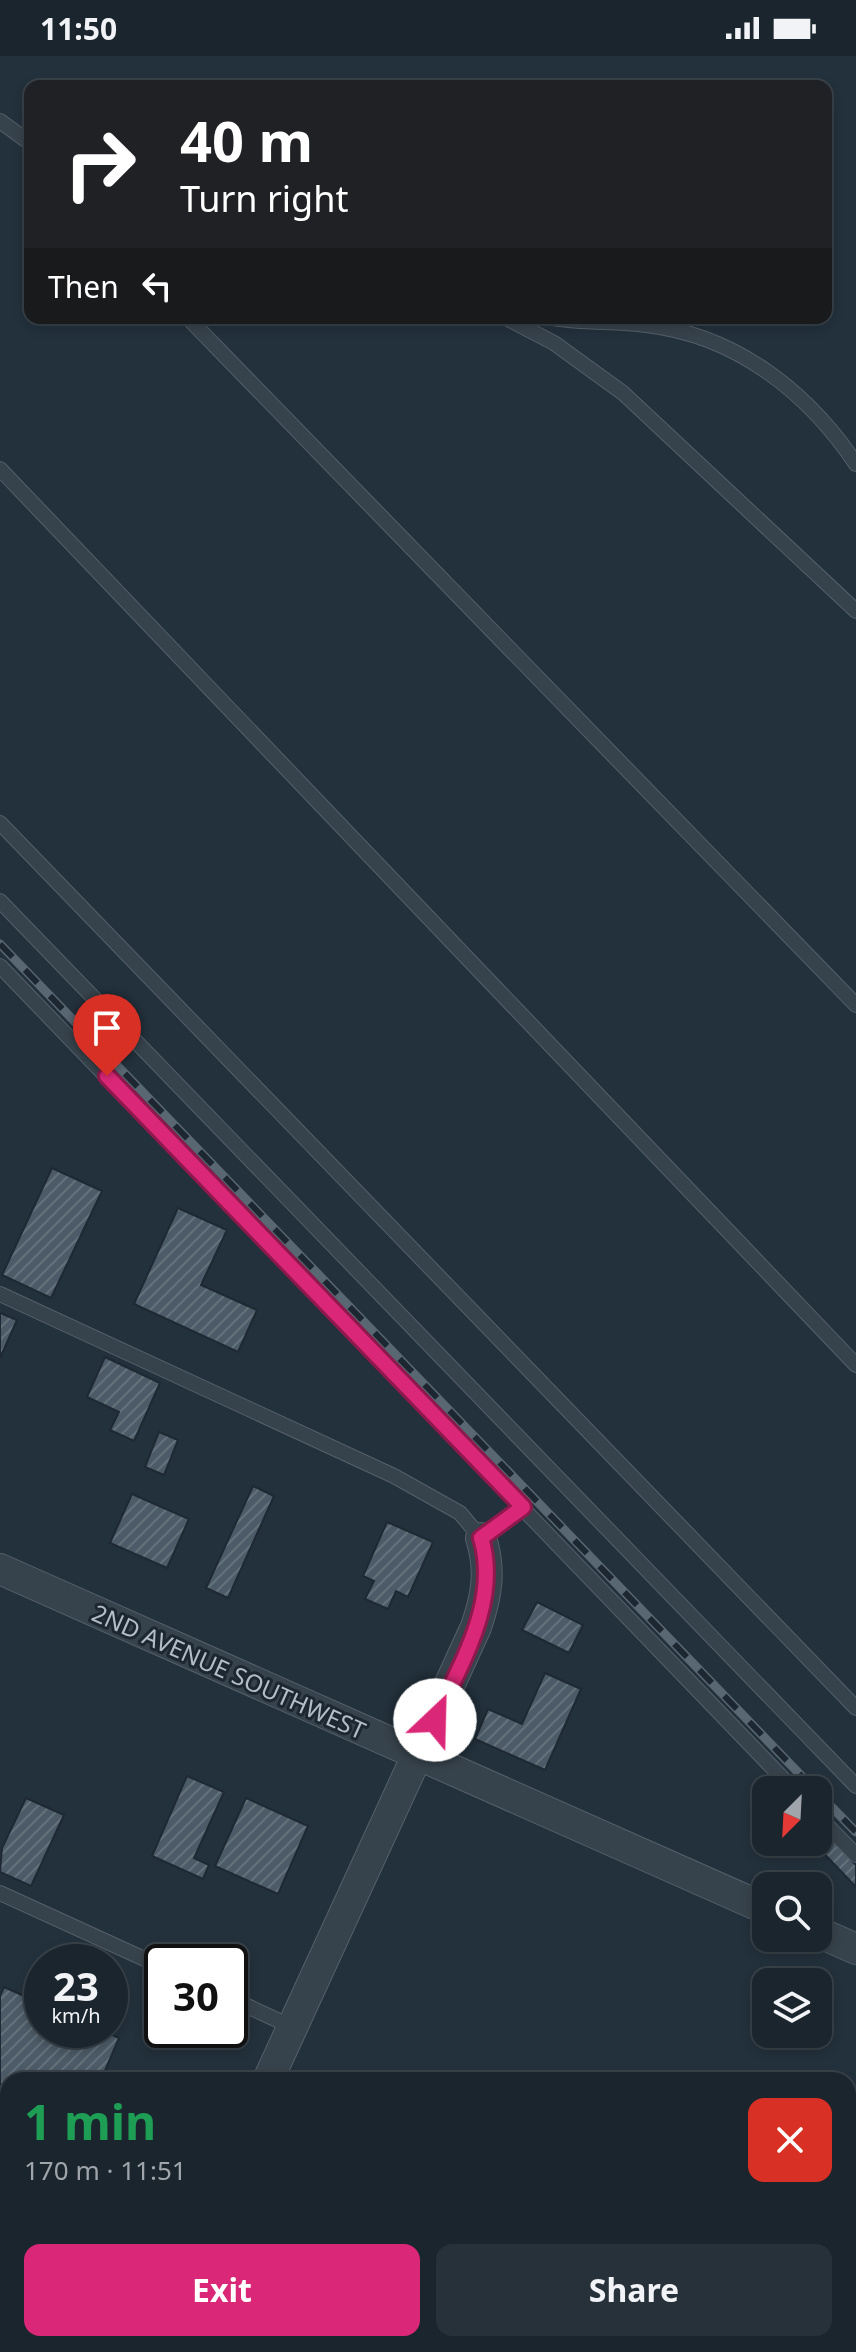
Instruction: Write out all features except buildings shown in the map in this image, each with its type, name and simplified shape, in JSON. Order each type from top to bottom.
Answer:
[{"type":"street","points":[[272,2072],[419,1755],[486,1597],[489,1562],[481,1538]]},
{"type":"street","name":"2ND AVENUE SOUTHWEST","points":[[0,1569],[752,1903]]},
{"type":"street","points":[[832,1938],[856,1949]]},
{"type":"lane","points":[[0,121],[24,139]]},
{"type":"lane","points":[[194,324],[856,1005]]},
{"type":"lane","points":[[518,324],[554,343],[623,393],[856,611]]},
{"type":"lane","points":[[633,324],[686,332],[731,349],[768,370],[805,404],[856,464]]},
{"type":"lane","points":[[0,469],[856,1365]]},
{"type":"lane","points":[[0,823],[856,1708]]},
{"type":"lane","points":[[0,901],[856,1786]]},
{"type":"lane","points":[[0,966],[781,1776]]},
{"type":"lane","points":[[0,1294],[394,1476],[460,1513],[481,1538],[523,1507]]},
{"type":"lane","points":[[832,1830],[856,1855]]},
{"type":"lane","points":[[0,1893],[144,1959]]},
{"type":"lane","points":[[248,2006],[292,2027]]},
{"type":"railway","points":[[0,944],[802,1776]]},
{"type":"railway","points":[[832,1807],[856,1832]]},
{"type":"route","points":[[107,1076],[523,1507],[481,1538],[489,1562],[486,1597],[435,1720]]}]
